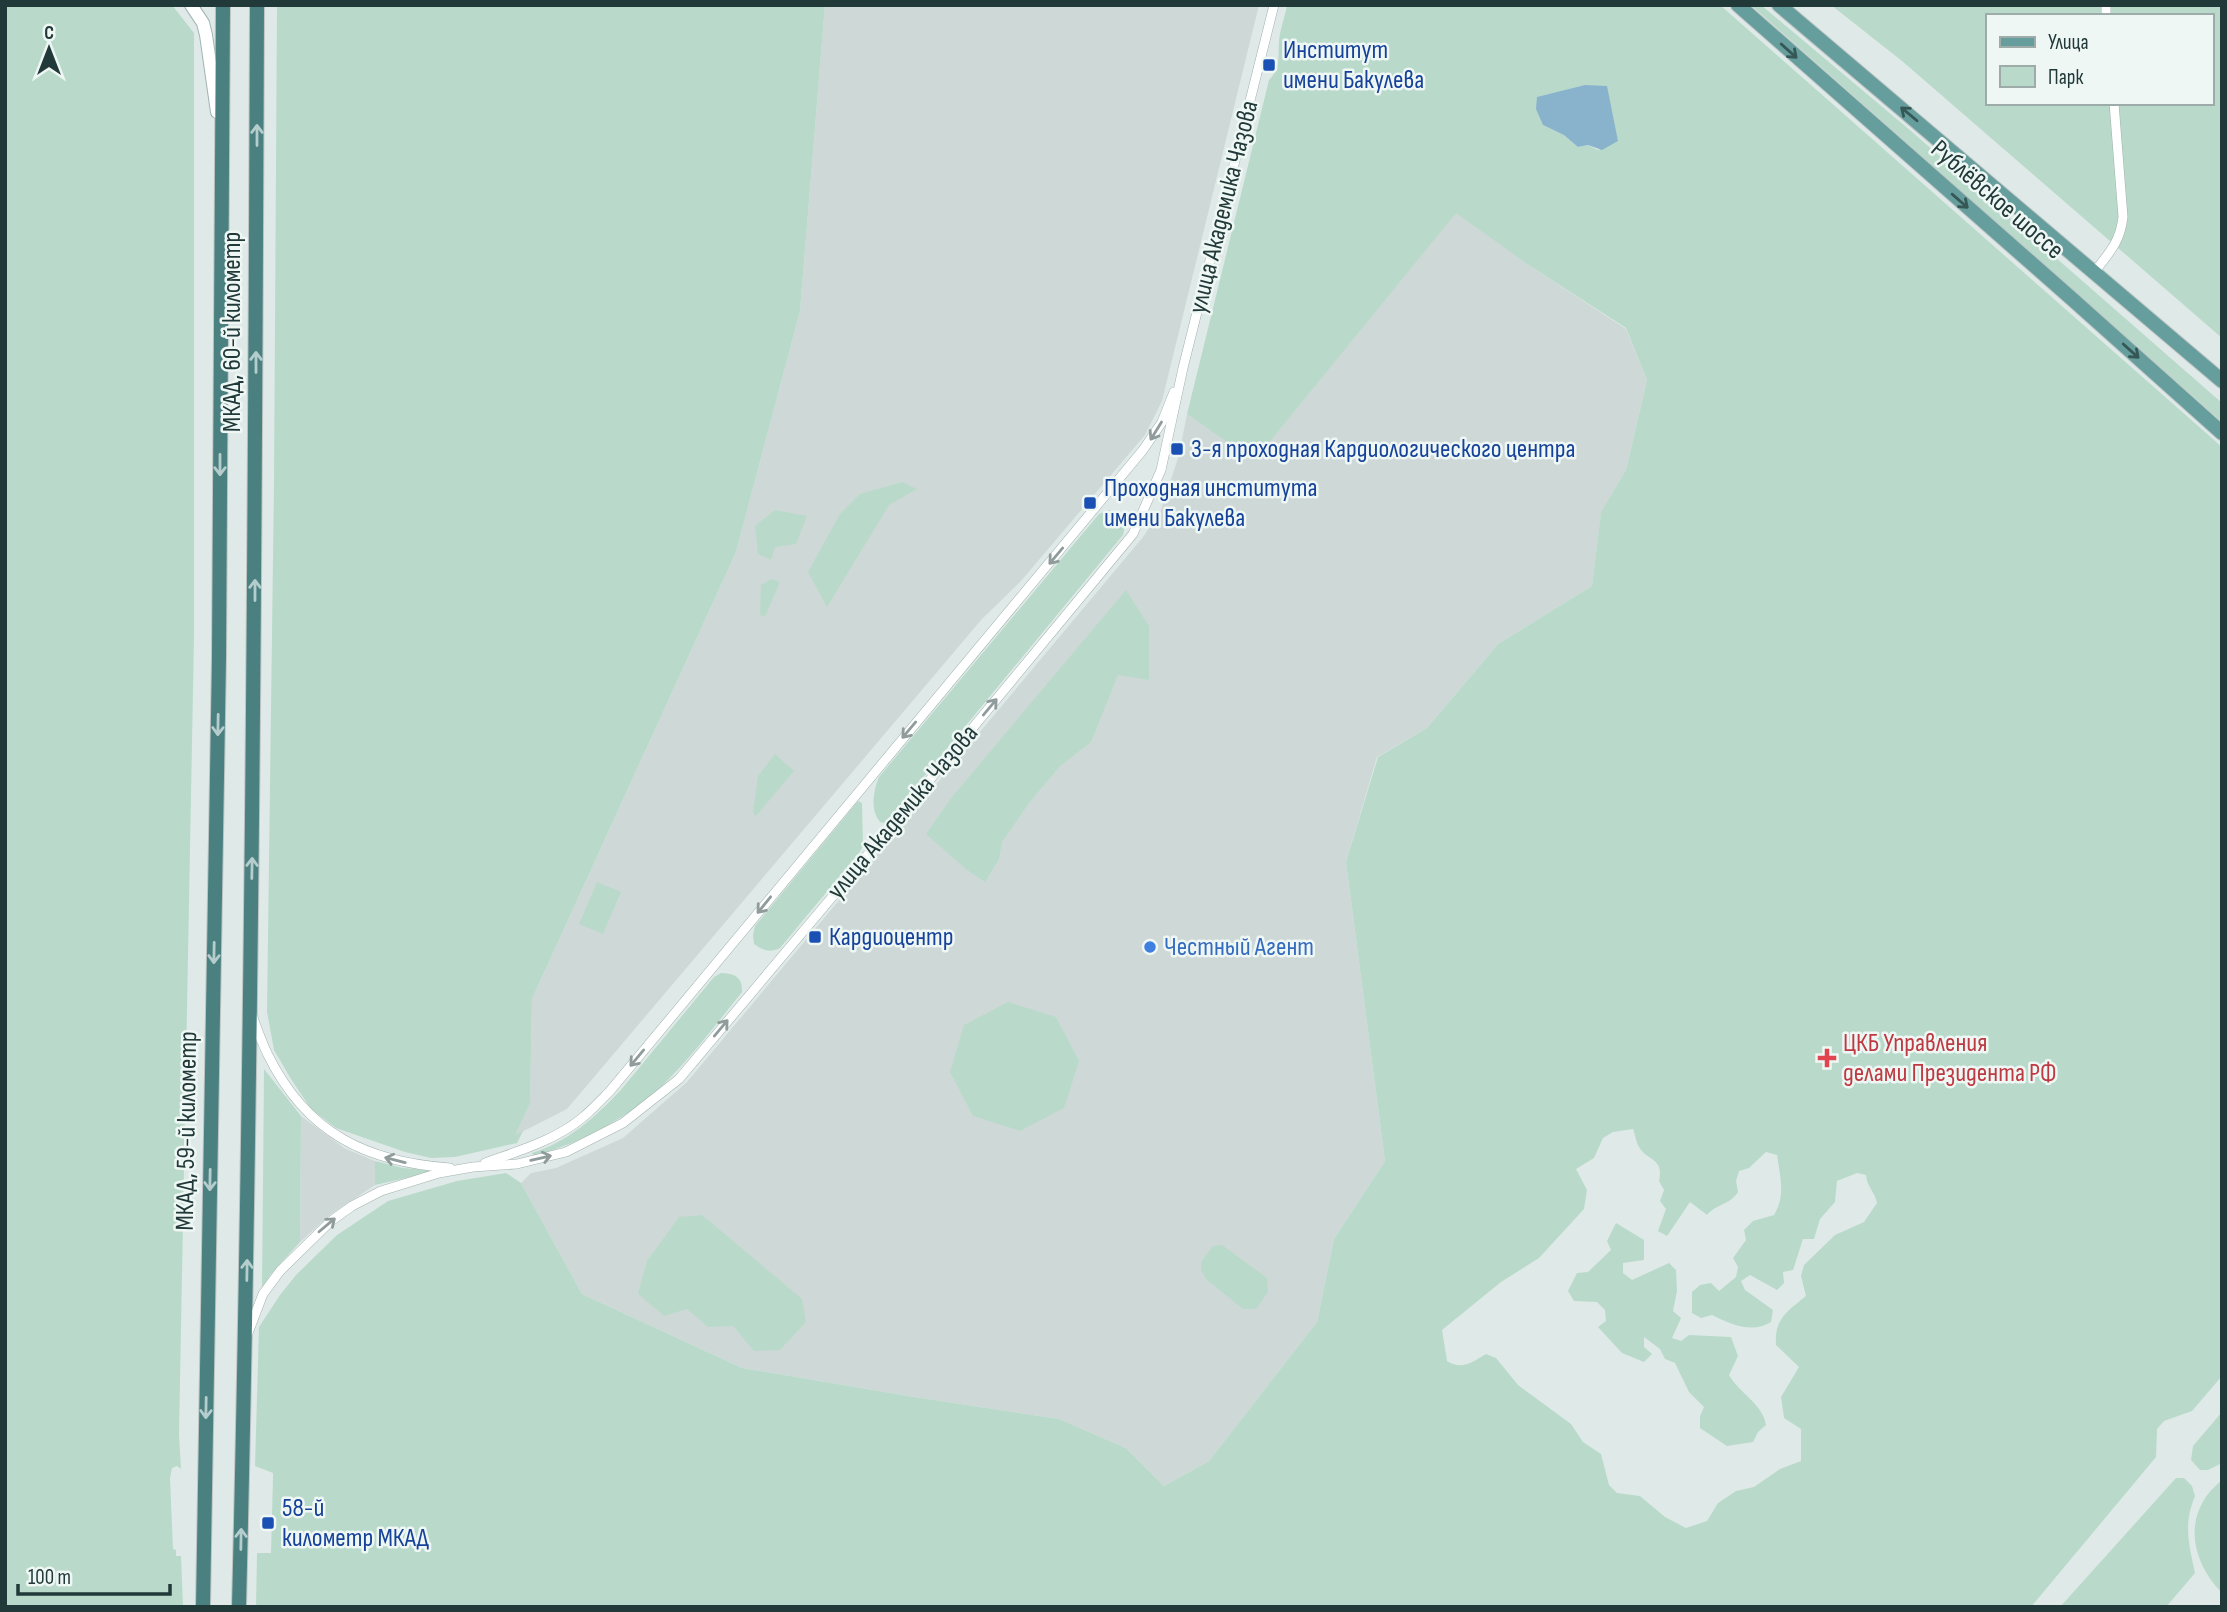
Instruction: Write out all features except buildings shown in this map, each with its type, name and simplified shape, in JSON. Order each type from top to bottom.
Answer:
[{"type":"highway","name":"МКАД, 60-й километр","points":[[219,657],[223,5]]},
{"type":"highway","name":"МКАД, 60-й километр","points":[[250,1009],[255,658],[257,5]]},
{"type":"highway","name":"МКАД, 59-й километр","points":[[203,1607],[219,657]]},
{"type":"highway","points":[[239,1607],[250,1009]]},
{"type":"main road","points":[[191,5],[206,34],[222,142]]},
{"type":"main road","name":"Рублёвское шоссе","points":[[1738,5],[2222,433]]},
{"type":"main road","name":"Рублёвское шоссе","points":[[1779,5],[2222,381]]},
{"type":"street","name":"улица Академика Чазова","points":[[246,1338],[263,1294],[280,1271],[331,1221],[352,1206],[381,1191],[413,1180],[463,1168],[517,1164],[566,1152],[623,1123],[679,1079],[1133,534],[1161,470],[1183,369],[1274,5]]},
{"type":"street","points":[[2095,271],[2114,248],[2121,233],[2123,217],[2113,105]]},
{"type":"street","name":"улица Академика Чазова","points":[[473,1167],[552,1137],[581,1119],[610,1091],[1143,450],[1162,422],[1183,369]]},
{"type":"street","name":"улица Академика Чазова","points":[[250,1009],[268,1056],[284,1081],[308,1113],[337,1137],[382,1157],[412,1164],[463,1168]]},
{"type":"shaded area","points":[[825,5],[1259,5],[1162,401],[1145,435],[1021,581],[982,619],[567,1109],[514,1136],[530,1102],[532,999],[736,552],[800,311]]},
{"type":"shaded area","points":[[1456,212],[1527,264],[1626,329],[1647,380],[1626,470],[1601,513],[1592,586],[1498,644],[1427,728],[1377,757],[1346,862],[1385,1161],[1334,1239],[1317,1322],[1209,1461],[1164,1486],[1126,1448],[1059,1419],[742,1368],[582,1294],[521,1183],[531,1173],[556,1168],[623,1138],[687,1082],[1143,537],[1161,510],[1179,455],[1187,414],[1254,460]]},
{"type":"shaded area","points":[[301,1116],[344,1148],[375,1161],[375,1185],[331,1214],[300,1242]]},
{"type":"green space","points":[[5,5],[172,5],[194,33],[194,637],[179,1435],[181,1469],[177,1466],[172,1468],[170,1478],[173,1549],[176,1550],[176,1556],[181,1556],[183,1607],[5,1607]]},
{"type":"green space","points":[[277,5],[825,5],[800,311],[736,552],[532,999],[530,1103],[515,1135],[523,1131],[517,1143],[455,1157],[431,1158],[405,1152],[336,1128],[311,1109],[274,1050],[267,1012]]},
{"type":"green space","points":[[1287,5],[1720,5],[2222,447],[2222,1376],[2192,1411],[2164,1421],[2157,1429],[2156,1457],[2031,1607],[256,1607],[257,1553],[271,1553],[273,1476],[273,1473],[255,1466],[259,1327],[296,1275],[337,1235],[388,1201],[457,1181],[506,1173],[521,1183],[582,1294],[742,1368],[1059,1419],[1126,1448],[1164,1486],[1209,1461],[1317,1322],[1334,1239],[1385,1161],[1346,862],[1378,757],[1427,728],[1498,644],[1592,586],[1601,512],[1626,470],[1647,380],[1626,328],[1527,264],[1456,213],[1254,461],[1187,414],[1269,80],[1277,66]],"holes":[[[1543,125],[1615,130],[1618,141],[1598,150],[1588,145],[1578,147],[1565,135]],[[1633,1129],[1639,1147],[1659,1168],[1659,1181],[1664,1190],[1660,1201],[1666,1209],[1658,1231],[1667,1236],[1690,1202],[1707,1215],[1731,1200],[1738,1192],[1736,1181],[1739,1171],[1749,1168],[1766,1152],[1777,1155],[1781,1186],[1778,1208],[1774,1215],[1753,1221],[1744,1230],[1746,1240],[1733,1258],[1738,1267],[1736,1277],[1719,1291],[1711,1283],[1700,1285],[1692,1292],[1692,1313],[1701,1318],[1712,1315],[1749,1327],[1764,1326],[1771,1322],[1773,1310],[1745,1290],[1741,1281],[1750,1275],[1777,1290],[1784,1283],[1783,1272],[1793,1270],[1803,1239],[1814,1239],[1820,1219],[1835,1202],[1837,1181],[1857,1173],[1866,1175],[1877,1203],[1864,1222],[1835,1235],[1804,1265],[1801,1276],[1806,1296],[1793,1306],[1777,1328],[1776,1345],[1799,1367],[1781,1397],[1784,1418],[1801,1429],[1801,1461],[1780,1469],[1754,1487],[1736,1491],[1718,1503],[1707,1521],[1686,1528],[1665,1517],[1640,1496],[1617,1493],[1609,1485],[1601,1454],[1583,1442],[1571,1424],[1518,1385],[1496,1358],[1486,1354],[1462,1365],[1447,1361],[1442,1330],[1501,1282],[1539,1258],[1584,1209],[1587,1190],[1576,1169],[1594,1158],[1603,1138],[1613,1132]]]},
{"type":"green space","points":[[1751,5],[1761,5],[1911,131],[2222,403],[2222,422]]},
{"type":"green space","points":[[1831,5],[2222,5],[2222,338],[1902,61]]},
{"type":"green space","points":[[902,482],[917,489],[889,505],[827,607],[808,572],[840,514],[860,494]]},
{"type":"green space","points":[[775,510],[807,516],[796,544],[775,547],[771,560],[758,554],[755,526]]},
{"type":"green space","points":[[1109,510],[1123,519],[1123,535],[888,820],[880,822],[875,812],[874,800],[879,777],[1099,514]]},
{"type":"green space","points":[[771,579],[780,582],[765,617],[760,615],[761,585]]},
{"type":"green space","points":[[1126,590],[1149,626],[1149,680],[1118,675],[1091,742],[1060,766],[1029,803],[1002,842],[999,859],[985,882],[926,834],[952,797]]},
{"type":"green space","points":[[775,754],[794,771],[756,816],[753,813],[758,776]]},
{"type":"green space","points":[[858,801],[862,803],[863,846],[859,853],[780,948],[767,950],[754,944],[755,926]]},
{"type":"green space","points":[[597,882],[621,892],[603,934],[579,924]]},
{"type":"green space","points":[[721,973],[737,977],[742,992],[665,1083],[621,1118],[569,1144],[534,1156],[532,1153],[580,1128],[611,1101],[714,977]]},
{"type":"green space","points":[[1008,1002],[1056,1017],[1079,1061],[1064,1108],[1020,1131],[973,1116],[950,1072],[964,1025]]},
{"type":"green space","points":[[264,1069],[301,1116],[300,1242],[262,1288]]},
{"type":"green space","points":[[375,1161],[403,1168],[428,1170],[428,1173],[375,1185]]},
{"type":"green space","points":[[702,1215],[802,1299],[806,1322],[780,1350],[754,1351],[733,1326],[708,1327],[687,1309],[664,1316],[638,1294],[647,1261],[679,1217]]},
{"type":"green space","points":[[1616,1223],[1644,1240],[1644,1260],[1623,1263],[1623,1273],[1632,1280],[1669,1263],[1676,1270],[1677,1291],[1673,1311],[1681,1318],[1672,1338],[1681,1341],[1689,1335],[1731,1337],[1738,1356],[1729,1375],[1756,1405],[1766,1425],[1758,1432],[1753,1442],[1727,1446],[1700,1428],[1700,1416],[1704,1407],[1689,1392],[1675,1363],[1665,1359],[1660,1349],[1644,1337],[1644,1347],[1652,1354],[1644,1362],[1622,1353],[1598,1327],[1606,1321],[1605,1310],[1597,1302],[1574,1301],[1568,1291],[1577,1273],[1588,1272],[1611,1250],[1607,1241]]},
{"type":"green space","points":[[1222,1245],[1267,1278],[1268,1292],[1256,1309],[1243,1309],[1206,1279],[1201,1270],[1201,1262],[1213,1246]]},
{"type":"green space","points":[[2222,1412],[2222,1463],[2208,1470],[2200,1470],[2191,1460],[2193,1446]]},
{"type":"green space","points":[[2176,1478],[2184,1478],[2192,1486],[2195,1496],[2188,1525],[2195,1573],[2166,1607],[2060,1607]]},
{"type":"green space","points":[[2222,1480],[2222,1593],[2202,1566],[2195,1536],[2200,1506]]},
{"type":"water","points":[[1585,85],[1607,86],[1618,141],[1602,150],[1588,145],[1578,147],[1564,135],[1543,125],[1536,109],[1537,97]]},
{"type":"place","name":"Институт имени Бакулева","points":[[1269,65]]},
{"type":"place","name":"3-я проходная Кардиологического центра","points":[[1177,449]]},
{"type":"place","name":"Проходная института имени Бакулева","points":[[1090,503]]},
{"type":"place","name":"Кардиоцентр","points":[[815,937]]},
{"type":"place","name":"Честный Агент","points":[[1150,947]]},
{"type":"place","name":"ЦКБ Управления делами Президента РФ","points":[[1827,1058]]},
{"type":"place","name":"58-й километр МКАД","points":[[268,1523]]}]
